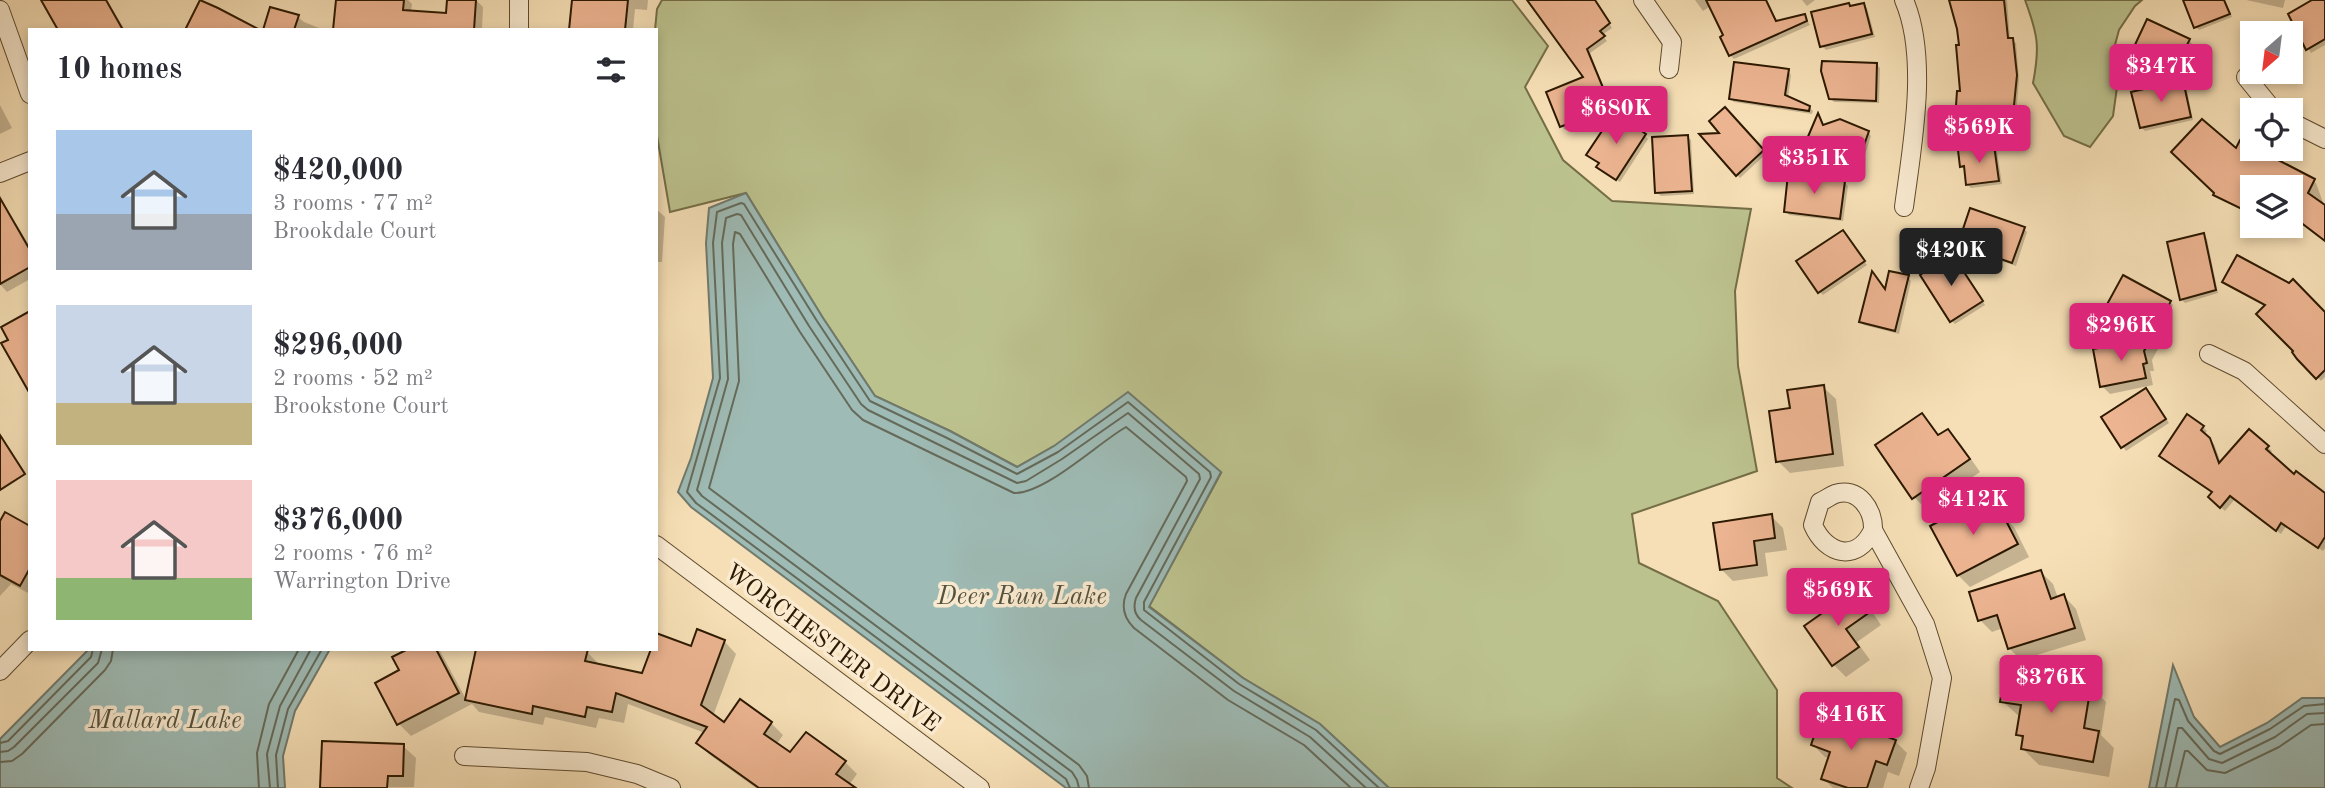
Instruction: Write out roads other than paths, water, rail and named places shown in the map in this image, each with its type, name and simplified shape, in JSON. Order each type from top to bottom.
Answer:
[{"type":"street","points":[[519,0],[519,28]]},
{"type":"street","points":[[1643,0],[1672,42],[1669,69]]},
{"type":"street","points":[[1904,0],[1912,19],[1918,97],[1904,207]]},
{"type":"street","points":[[0,10],[28,88]]},
{"type":"street","points":[[2252,84],[2263,98]]},
{"type":"street","points":[[2303,128],[2325,139]]},
{"type":"street","points":[[0,173],[28,162]]},
{"type":"street","points":[[2209,354],[2244,372],[2325,444]]},
{"type":"street","points":[[1873,530],[1925,624],[1942,678],[1926,768],[1919,788]]},
{"type":"street","name":"WORCHESTER DRIVE","points":[[658,546],[980,788]]},
{"type":"street","points":[[0,671],[28,642]]},
{"type":"street","points":[[464,756],[587,762],[637,774],[671,788]]},
{"type":"water","name":"Deer Run Lake","points":[[746,193],[875,396],[950,431],[1017,467],[1054,446],[1128,392],[1221,472],[1149,607],[1243,678],[1320,724],[1389,788],[1066,788],[691,507],[678,492],[691,458],[713,378],[706,243],[709,208]]},
{"type":"water","name":"Mallard Lake","points":[[87,651],[329,651],[295,711],[283,756],[285,788],[0,788],[0,739]]},
{"type":"water","points":[[2173,665],[2194,717],[2220,747],[2267,723],[2302,698],[2325,698],[2325,788],[2149,788]]}]
